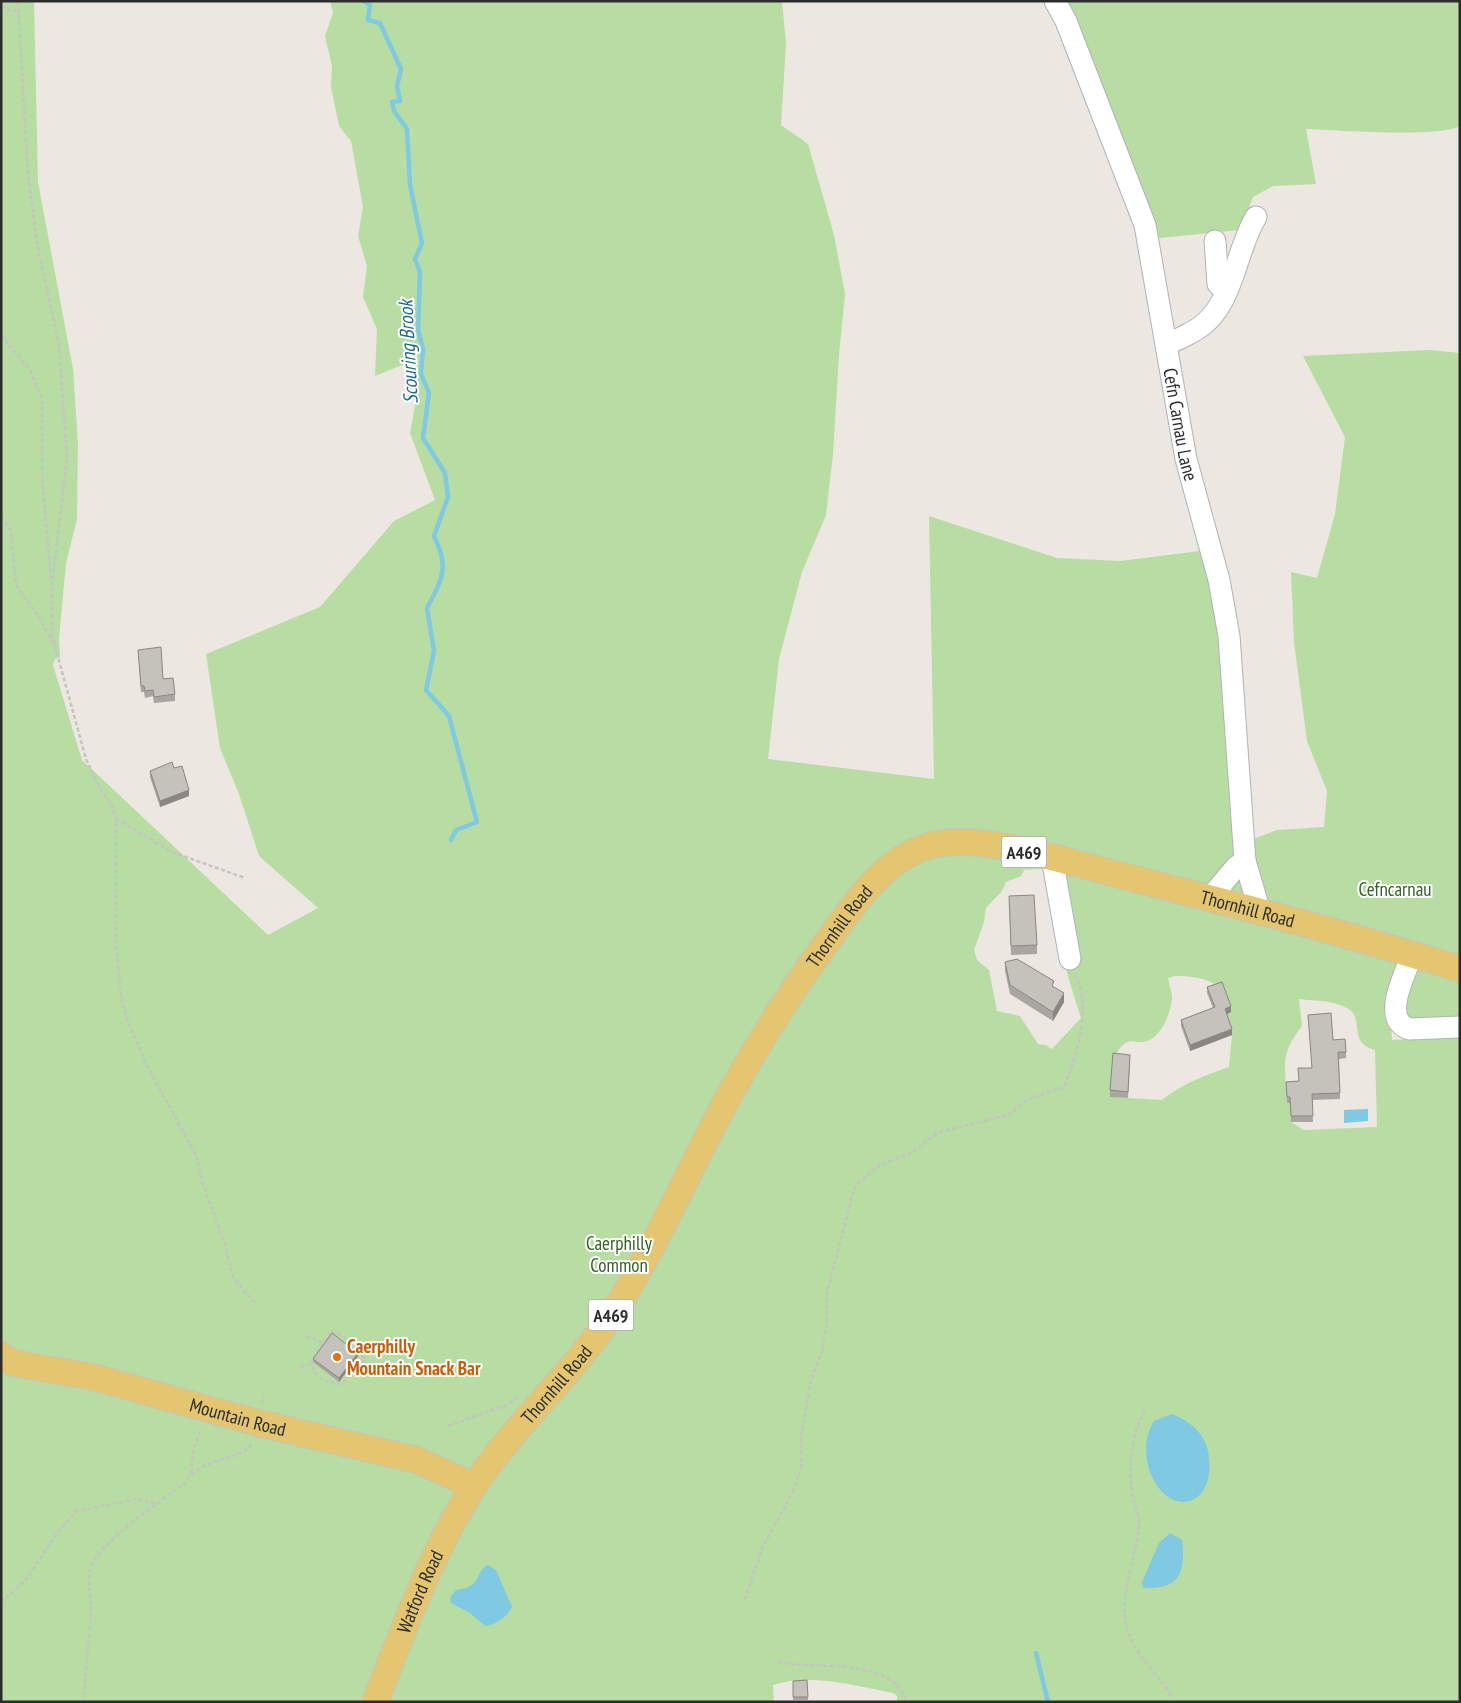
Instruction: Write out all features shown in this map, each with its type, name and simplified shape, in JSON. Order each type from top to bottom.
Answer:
[{"type":"main road","name":"Thornhill Road","points":[[474,1486],[510,1437],[570,1368],[612,1314],[746,1063],[781,1008],[859,898],[899,860],[920,849],[939,843],[982,844],[1052,858],[1210,898],[1460,969]]},
{"type":"main road","name":"Mountain Road","points":[[1,1355],[13,1363],[92,1377],[258,1423],[417,1460],[474,1486]]},
{"type":"main road","name":"Watford Road","points":[[375,1702],[424,1583],[447,1533],[474,1486]]},
{"type":"street","name":"Cefn Carnau Lane","points":[[1055,1],[1066,21],[1145,224],[1186,459],[1219,580],[1229,636],[1245,861],[1260,912]]},
{"type":"street","points":[[1166,343],[1182,339],[1209,321],[1222,303],[1246,232],[1256,217]]},
{"type":"street","points":[[1215,241],[1218,284],[1226,292]]},
{"type":"street","points":[[1052,858],[1070,959]]},
{"type":"street","points":[[1210,898],[1236,868],[1245,861]]},
{"type":"street","points":[[1412,954],[1395,1007],[1397,1021],[1408,1029],[1460,1026]]},
{"type":"path","points":[[18,1],[28,175],[37,243],[59,345],[67,458],[52,586]]},
{"type":"path","points":[[1,6],[12,11],[19,11]]},
{"type":"path","points":[[1,335],[31,372],[42,400],[42,478],[52,586],[52,634],[60,657],[86,759],[99,787],[112,806],[116,819],[116,946],[121,995],[126,1016],[145,1062],[196,1155],[202,1181],[225,1245],[233,1278],[252,1297],[257,1305]]},
{"type":"path","points":[[1,517],[11,531],[16,585],[39,617],[60,657]]},
{"type":"path","points":[[116,819],[172,852],[245,878]]},
{"type":"path","points":[[745,1599],[763,1546],[793,1492],[801,1469],[802,1436],[811,1380],[822,1352],[827,1323],[827,1292],[855,1186],[880,1166],[912,1153],[939,1132],[1009,1115],[1026,1100],[1064,1087],[1077,1049],[1084,1014],[1080,984],[1070,959]]},
{"type":"path","points":[[331,1332],[337,1333],[353,1345],[364,1358],[362,1361],[342,1384],[323,1381],[316,1374],[312,1364],[312,1359],[331,1332]]},
{"type":"path","points":[[307,1336],[324,1343]]},
{"type":"path","points":[[362,1361],[375,1373],[374,1376]]},
{"type":"path","points":[[301,1367],[312,1364]]},
{"type":"path","points":[[448,1426],[507,1405],[520,1394]]},
{"type":"path","points":[[262,1402],[264,1395]]},
{"type":"path","points":[[1145,1411],[1137,1425],[1131,1455],[1133,1498],[1140,1524],[1125,1606],[1126,1626],[1130,1638],[1173,1698]]},
{"type":"path","points":[[83,1702],[91,1608],[88,1580],[92,1566],[99,1554],[121,1533],[186,1482],[190,1473],[194,1448],[202,1426]]},
{"type":"path","points":[[190,1473],[210,1463],[247,1450],[255,1436]]},
{"type":"path","points":[[1,1602],[25,1581],[58,1532],[77,1511],[137,1499],[154,1501],[158,1504]]},
{"type":"path","points":[[778,1662],[870,1671],[895,1682],[904,1692],[907,1702]]},
{"type":"green space","points":[[1,1],[34,1],[38,182],[73,369],[78,444],[77,519],[66,563],[59,639],[60,657],[55,659],[53,665],[82,760],[268,935],[318,908],[259,856],[239,794],[220,748],[206,654],[320,607],[394,521],[435,500],[410,433],[417,395],[411,376],[413,366],[402,365],[375,376],[377,329],[363,297],[367,266],[358,236],[363,207],[351,141],[339,126],[331,87],[332,66],[325,36],[333,13],[330,1],[782,1],[786,44],[781,125],[808,144],[834,235],[845,294],[833,454],[826,515],[802,572],[779,659],[768,759],[934,779],[929,516],[1057,558],[1120,561],[1200,551],[1215,586],[1253,839],[1277,830],[1324,827],[1327,791],[1307,741],[1294,642],[1291,572],[1317,578],[1335,514],[1345,437],[1303,356],[1430,350],[1460,353],[1460,1020],[1391,1024],[1392,1040],[1460,1036],[1460,1702],[897,1702],[897,1696],[893,1693],[849,1684],[803,1680],[773,1685],[774,1702],[1,1702]],"holes":[[[1041,869],[1045,871],[1051,909],[1081,1018],[1052,1049],[1046,1045],[1038,1044],[1020,1016],[997,1011],[989,970],[977,960],[974,950],[984,922],[986,908],[1002,891],[1006,882],[1021,876],[1024,870]],[[1175,976],[1194,977],[1222,988],[1225,1015],[1232,1035],[1229,1067],[1186,1084],[1162,1100],[1111,1097],[1113,1062],[1119,1050],[1128,1042],[1150,1040],[1160,1031],[1167,1018],[1172,998],[1168,978]],[[1299,999],[1339,1004],[1350,1010],[1354,1015],[1359,1037],[1367,1047],[1375,1050],[1377,1127],[1304,1130],[1291,1122],[1290,1103],[1287,1103],[1285,1062],[1289,1046],[1302,1026]]]},
{"type":"green space","points":[[1065,1],[1460,1],[1460,126],[1449,130],[1431,132],[1362,132],[1306,129],[1316,184],[1273,186],[1253,197],[1240,230],[1159,238]]},
{"type":"water","points":[[1368,1109],[1368,1121],[1344,1123],[1344,1110]]},
{"type":"water","points":[[1172,1414],[1182,1418],[1195,1428],[1204,1440],[1209,1454],[1206,1486],[1202,1493],[1189,1501],[1181,1502],[1174,1500],[1162,1492],[1153,1479],[1147,1458],[1148,1433],[1154,1421]]},
{"type":"water","points":[[1170,1533],[1182,1540],[1183,1561],[1178,1577],[1165,1586],[1143,1588],[1142,1582],[1159,1543]]},
{"type":"water","points":[[488,1565],[496,1570],[512,1607],[500,1620],[485,1626],[470,1613],[451,1603],[450,1598],[455,1591],[472,1585]]},
{"type":"building","points":[[161,647],[163,679],[173,678],[175,694],[154,697],[153,690],[145,691],[144,686],[141,686],[138,650]]},
{"type":"building","points":[[172,762],[174,768],[182,766],[189,790],[160,801],[150,771]]},
{"type":"building","points":[[1034,895],[1037,945],[1011,946],[1009,896]]},
{"type":"building","points":[[1017,959],[1054,981],[1052,986],[1064,993],[1053,1012],[1010,985],[1005,962]]},
{"type":"building","points":[[1222,982],[1231,1006],[1225,1009],[1232,1029],[1190,1045],[1181,1020],[1215,1007],[1207,987]]},
{"type":"building","points":[[1331,1013],[1333,1040],[1345,1039],[1346,1052],[1338,1052],[1340,1093],[1312,1094],[1313,1116],[1291,1116],[1290,1097],[1287,1097],[1286,1082],[1299,1081],[1298,1068],[1312,1068],[1308,1015]]},
{"type":"building","points":[[1113,1053],[1130,1055],[1128,1092],[1110,1090]]},
{"type":"building","name":"Caerphilly Mountain Snack Bar","points":[[332,1333],[358,1353],[339,1378],[313,1359]]},
{"type":"building","points":[[807,1680],[808,1697],[793,1697],[793,1681]]},
{"type":"waterway","name":"Scouring Brook","points":[[363,1],[370,5],[368,20],[380,23],[401,69],[397,86],[400,101],[392,102],[394,111],[407,129],[410,185],[422,243],[415,259],[420,272],[418,329],[423,349],[421,374],[429,393],[423,438],[445,473],[448,497],[434,536],[439,547],[443,565],[440,581],[427,608],[434,651],[426,690],[449,716],[477,822],[456,830],[451,840]]},
{"type":"waterway","points":[[1036,1653],[1048,1702]]},
{"type":"place","name":"Caerphilly Mountain Snack Bar","points":[[337,1357]]},
{"type":"park label","name":"Cefncarnau","points":[[1395,889]]},
{"type":"park label","name":"Caerphilly Common","points":[[619,1254]]}]
